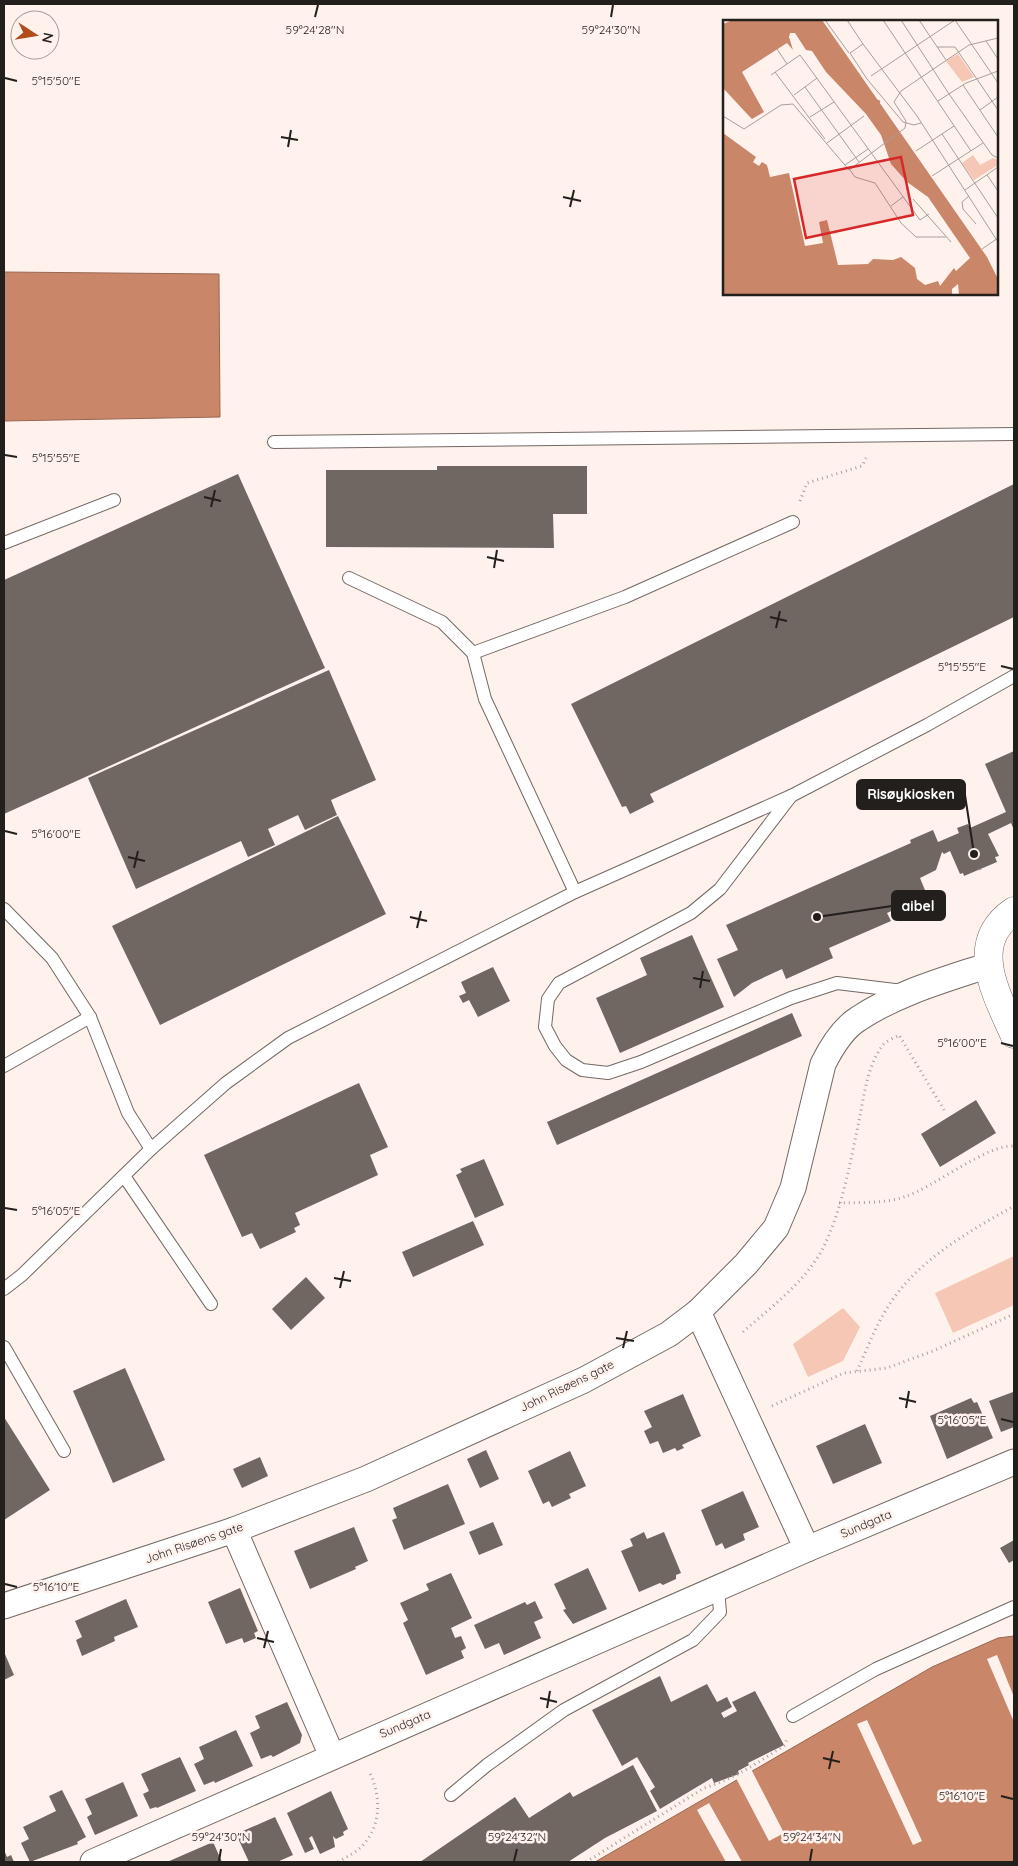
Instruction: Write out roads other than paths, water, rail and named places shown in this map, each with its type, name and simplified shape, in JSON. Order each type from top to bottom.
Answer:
[{"type":"main road","points":[[1014,911],[1004,918],[991,936],[987,949],[989,965],[1000,1001],[1014,1034]]},
{"type":"street","name":"John Risøens gate","points":[[4,1606],[234,1530],[366,1479],[584,1380],[669,1334],[698,1312],[746,1264],[776,1228],[793,1188],[824,1064],[831,1048],[857,1020],[910,992],[989,965]]},
{"type":"street","points":[[698,1312],[807,1549]]},
{"type":"street","name":"Sundgata","points":[[94,1862],[807,1549],[1014,1462]]},
{"type":"street","points":[[234,1530],[332,1756]]},
{"type":"lane","points":[[274,442],[1014,434]]},
{"type":"lane","points":[[4,544],[114,500]]},
{"type":"lane","points":[[473,653],[625,597],[793,522]]},
{"type":"lane","points":[[349,578],[442,622],[473,653],[485,699],[576,892]]},
{"type":"lane","points":[[4,1289],[22,1275],[151,1148],[226,1083],[288,1038],[576,892],[790,796],[927,725],[1014,676]]},
{"type":"lane","points":[[790,796],[720,890],[691,913],[559,983],[548,999],[545,1027],[555,1046],[566,1060],[582,1070],[608,1073],[641,1062],[791,998],[837,983],[910,992]]},
{"type":"lane","points":[[4,909],[52,958],[90,1017],[128,1113],[151,1148]]},
{"type":"lane","points":[[4,1066],[90,1017]]},
{"type":"lane","points":[[124,1176],[211,1304]]},
{"type":"lane","points":[[4,1347],[64,1451]]},
{"type":"lane","points":[[451,1794],[487,1764],[564,1710],[693,1640],[720,1612],[718,1589]]},
{"type":"lane","points":[[793,1716],[876,1668],[1014,1607]]},
{"type":"place","name":"Risøykiosken","points":[[974,854]]},
{"type":"place","name":"aibel","points":[[817,917]]}]
